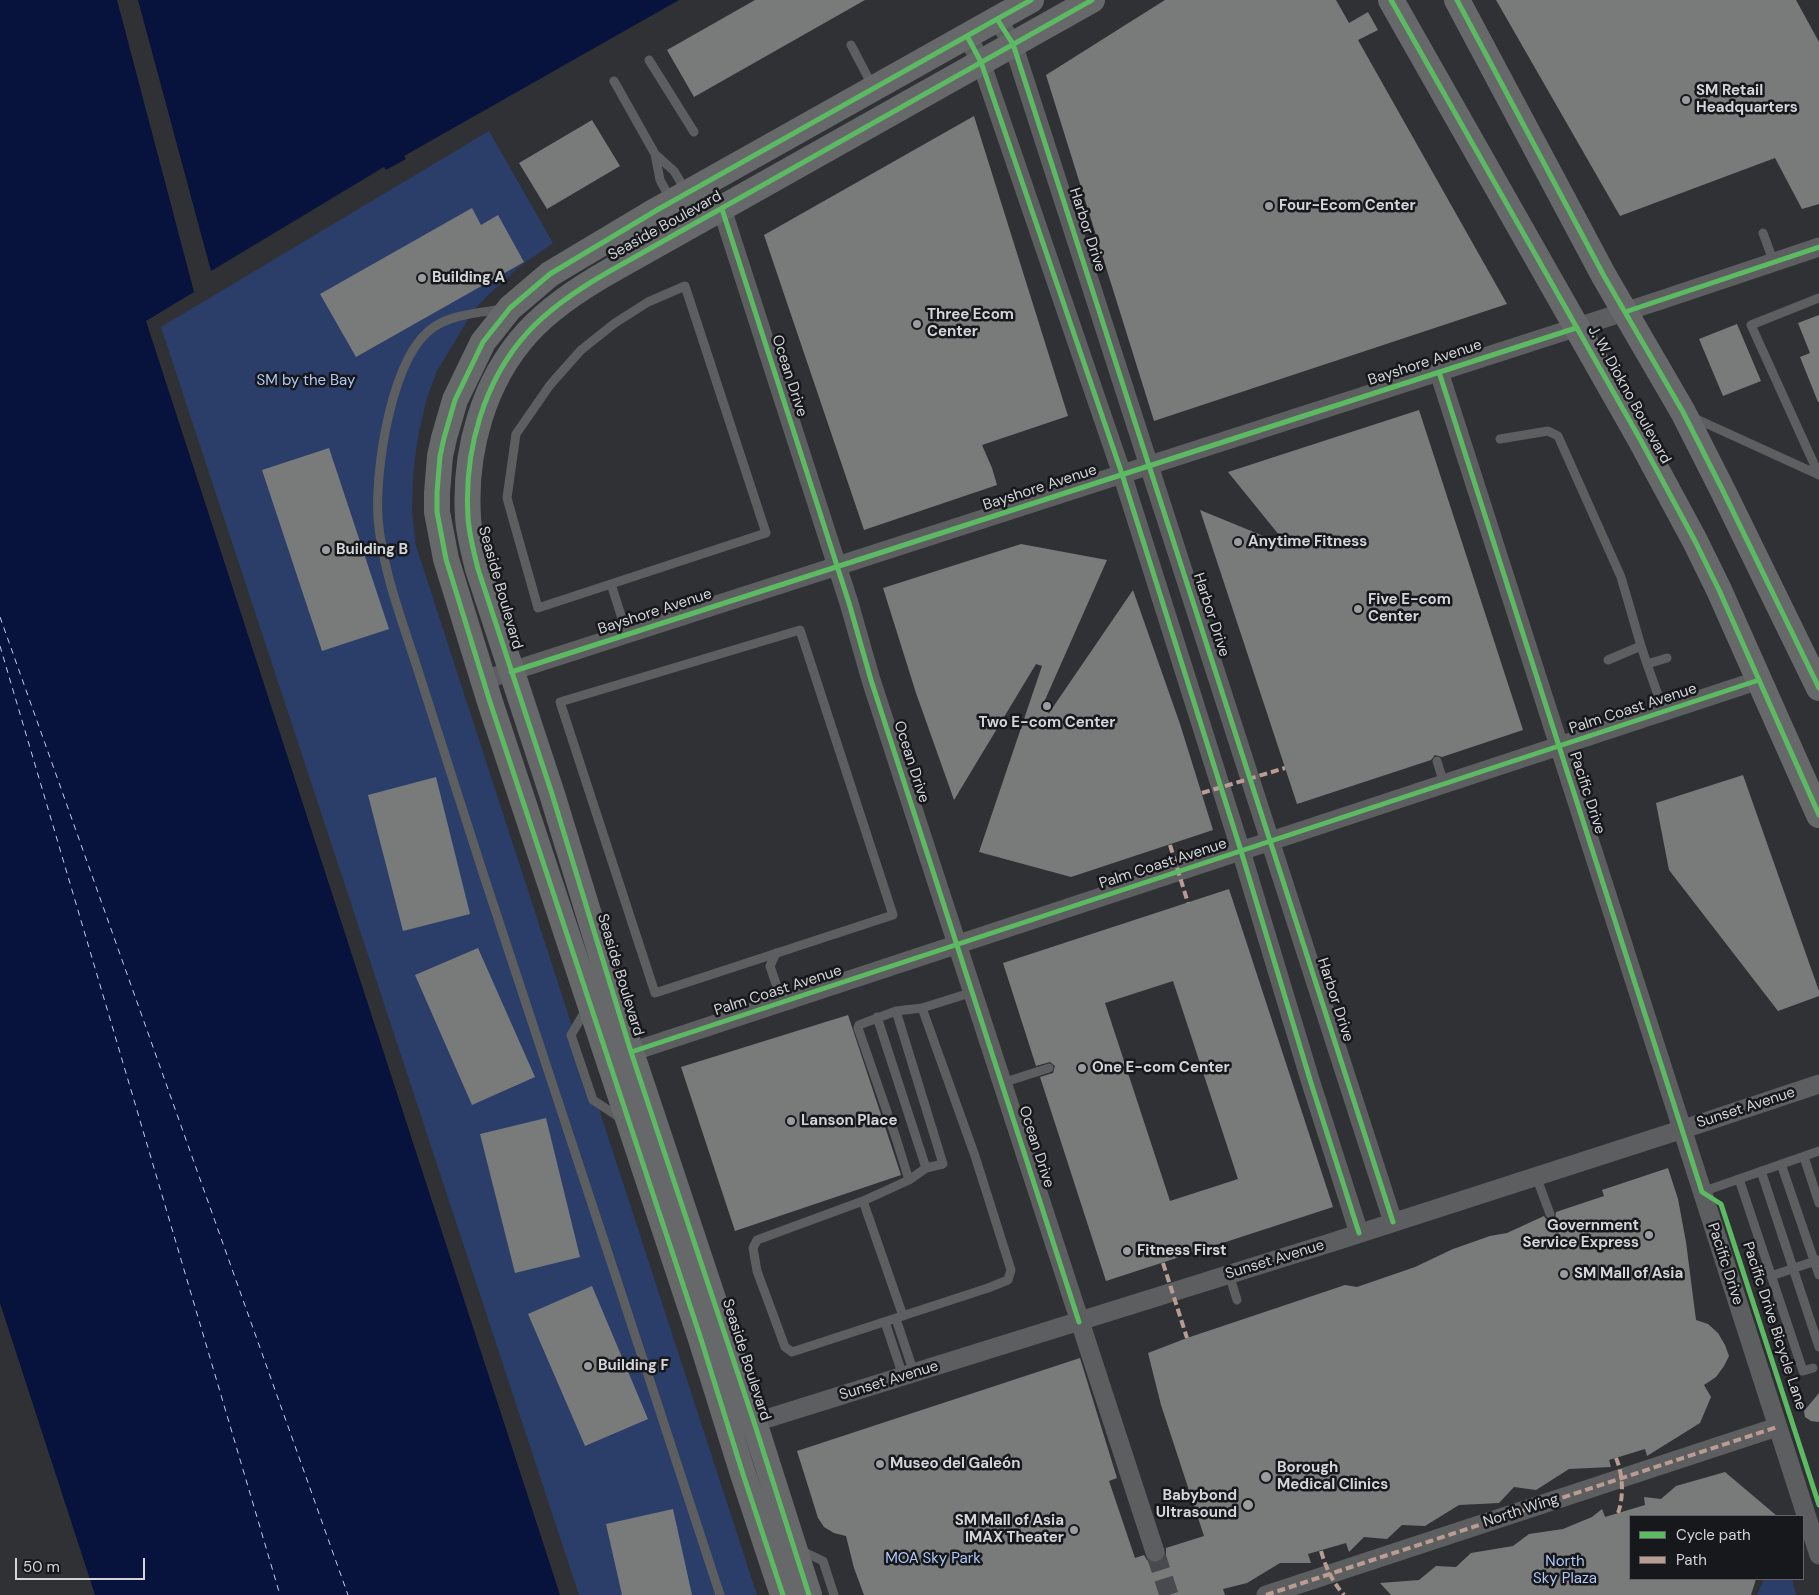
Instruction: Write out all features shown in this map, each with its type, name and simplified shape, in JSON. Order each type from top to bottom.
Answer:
[{"type":"street","name":"Seaside Boulevard","points":[[783,1595],[700,1336],[484,680],[442,545],[437,512],[438,473],[448,420],[463,380],[483,342],[510,308],[550,274],[680,198],[1031,0]]},
{"type":"street","name":"Seaside Boulevard","points":[[809,1595],[754,1422],[631,1052],[555,804],[478,569],[468,518],[468,470],[478,423],[490,390],[508,358],[527,333],[556,305],[592,281],[1092,0]]},
{"type":"street","name":"J. W. Diokno Boulevard","points":[[1392,0],[1640,439],[1695,541],[1819,816]]},
{"type":"street","points":[[1457,0],[1625,312],[1683,412],[1819,688]]},
{"type":"street","name":"Harbor Drive","points":[[997,19],[1013,44],[1394,1222]]},
{"type":"street","points":[[967,36],[981,62],[1122,474],[1359,1233]]},
{"type":"street","name":"Ocean Drive","points":[[722,209],[837,567],[871,680],[1155,1552]]},
{"type":"street","name":"Bayshore Avenue","points":[[484,680],[1576,328],[1819,247]]},
{"type":"street","name":"Pacific Drive","points":[[1439,372],[1819,1555]]},
{"type":"street","name":"Palm Coast Avenue","points":[[631,1052],[1759,680]]},
{"type":"street","name":"Sunset Avenue","points":[[730,1430],[1394,1222],[1819,1084]]},
{"type":"street","name":"North Wing","points":[[1266,1595],[1777,1428]]},
{"type":"lane","points":[[851,45],[874,89]]},
{"type":"lane","points":[[648,60],[694,132]]},
{"type":"lane","points":[[614,80],[655,154],[660,180],[680,198]]},
{"type":"lane","points":[[655,154],[674,171],[680,198]]},
{"type":"lane","points":[[1763,233],[1774,262]]},
{"type":"lane","points":[[685,286],[766,533],[611,584],[538,608],[507,498],[516,434],[550,385],[581,350],[615,323],[648,302],[685,286]]},
{"type":"lane","points":[[1819,298],[1751,325],[1819,475]]},
{"type":"lane","points":[[510,308],[452,319],[434,326],[420,339],[401,374],[382,444],[378,483],[378,508],[382,549],[391,584],[449,769],[720,1595]]},
{"type":"lane","points":[[1683,412],[1819,475]]},
{"type":"lane","points":[[1500,439],[1548,431],[1558,436],[1620,577],[1664,712]]},
{"type":"lane","points":[[611,584],[627,634]]},
{"type":"lane","points":[[776,954],[655,993],[560,702],[800,630],[893,915],[776,954],[770,966],[782,1002]]},
{"type":"lane","points":[[1608,660],[1641,646]]},
{"type":"lane","points":[[1647,664],[1667,658]]},
{"type":"lane","points":[[1436,761],[1444,784]]},
{"type":"lane","points":[[908,1180],[896,1138],[858,1028],[861,1022],[896,1011],[922,1008],[973,992]]},
{"type":"lane","points":[[896,1011],[943,1164],[926,1168],[908,1180],[863,1201],[757,1240],[753,1248],[757,1271],[785,1347],[792,1352],[899,1318],[1008,1280],[1011,1270],[975,1156],[922,1008]]},
{"type":"lane","points":[[877,1017],[926,1168]]},
{"type":"lane","points":[[1002,1083],[1049,1068]]},
{"type":"lane","points":[[1702,1192],[1819,1151]]},
{"type":"lane","points":[[1804,1157],[1819,1203]]},
{"type":"lane","points":[[1781,1164],[1817,1261],[1819,1275]]},
{"type":"lane","points":[[1761,1171],[1819,1347]]},
{"type":"lane","points":[[1536,1176],[1550,1214]]},
{"type":"lane","points":[[1739,1179],[1803,1371],[1813,1368]]},
{"type":"lane","points":[[863,1201],[899,1318],[909,1374]]},
{"type":"lane","points":[[1771,1276],[1817,1261]]},
{"type":"lane","points":[[1229,1274],[1237,1300]]},
{"type":"lane","points":[[885,1322],[909,1374]]},
{"type":"lane","points":[[793,1547],[823,1561],[834,1595]]},
{"type":"green space","name":"SM by the Bay","points":[[489,131],[553,243],[519,267],[473,311],[437,371],[427,398],[418,436],[413,475],[412,513],[416,546],[757,1595],[579,1595],[161,327]]},
{"type":"green space","points":[[1764,1580],[1792,1580],[1796,1595],[1757,1595]]},
{"type":"shaded area","points":[[0,0],[117,0],[194,292],[146,321],[560,1595],[95,1595],[0,1303]]},
{"type":"shaded area","points":[[138,0],[679,0],[404,156],[406,159],[386,170],[384,167],[211,271]]},
{"type":"building","points":[[755,0],[865,0],[694,97],[667,50]]},
{"type":"building","name":"Four-Ecom Center","points":[[1165,0],[1336,0],[1349,23],[1368,12],[1378,30],[1358,40],[1507,304],[1154,421],[1046,75]]},
{"type":"building","name":"SM Retail Headquarters","points":[[1496,0],[1796,0],[1819,42],[1819,204],[1802,209],[1775,158],[1620,216]]},
{"type":"building","name":"Three Ecom Center","points":[[974,116],[1068,416],[982,445],[997,485],[864,530],[764,235]]},
{"type":"building","points":[[592,120],[620,166],[547,209],[519,163]]},
{"type":"building","name":"Building A","points":[[472,208],[481,225],[498,215],[524,262],[356,357],[320,294]]},
{"type":"building","points":[[1819,315],[1818,402],[1800,357],[1810,353],[1798,323]]},
{"type":"building","points":[[1737,324],[1761,381],[1723,396],[1699,339]]},
{"type":"building","name":"Five E-com Center","points":[[1419,410],[1523,730],[1442,757],[1435,755],[1431,760],[1297,804],[1200,510],[1288,546],[1228,472]]},
{"type":"building","name":"Building B","points":[[329,448],[389,629],[322,651],[262,470]]},
{"type":"building","name":"Two E-com Center","points":[[1021,544],[1107,560],[1041,709],[1049,713],[1133,590],[1180,724],[1213,830],[1071,877],[979,852],[1042,666],[1036,664],[954,800],[916,693],[883,588]]},
{"type":"building","points":[[1743,775],[1819,991],[1819,996],[1778,1011],[1669,870],[1656,803]]},
{"type":"building","points":[[436,777],[470,914],[403,931],[368,795]]},
{"type":"building","name":"One E-com Center","points":[[1229,889],[1333,1207],[1106,1281],[1040,1077],[1053,1073],[1055,1066],[1050,1062],[1036,1066],[1003,963]],"holes":[[[1173,981],[1238,1179],[1170,1201],[1105,1003]]]},
{"type":"building","points":[[478,948],[535,1077],[472,1105],[415,975]]},
{"type":"building","name":"Lanson Place","points":[[848,1015],[901,1175],[735,1231],[681,1067]]},
{"type":"building","points":[[546,1118],[580,1257],[515,1273],[480,1134]]},
{"type":"building","name":"SM Mall of Asia","points":[[1668,1168],[1678,1199],[1686,1242],[1696,1320],[1708,1324],[1718,1333],[1729,1356],[1716,1377],[1704,1385],[1711,1397],[1700,1423],[1647,1456],[1645,1449],[1609,1460],[1611,1467],[1569,1469],[1536,1490],[1514,1487],[1499,1503],[1459,1505],[1425,1526],[1402,1525],[1387,1539],[1364,1537],[1349,1552],[1346,1543],[1308,1554],[1311,1563],[1280,1563],[1247,1583],[1223,1589],[1225,1595],[864,1595],[854,1568],[846,1536],[834,1533],[824,1527],[818,1518],[797,1451],[1080,1358],[1117,1478],[1109,1481],[1135,1558],[1144,1555],[1152,1563],[1159,1562],[1166,1555],[1166,1548],[1204,1536],[1161,1405],[1148,1353],[1345,1285],[1357,1287],[1415,1267],[1453,1249],[1490,1236],[1507,1233],[1544,1216],[1546,1219],[1552,1220],[1555,1218],[1556,1212],[1604,1196],[1602,1190]]},
{"type":"building","name":"Building F","points":[[592,1286],[648,1419],[585,1446],[528,1314]]},
{"type":"building","points":[[1819,1393],[1819,1422],[1811,1421],[1805,1417],[1804,1411]]},
{"type":"building","points":[[1725,1472],[1776,1515],[1629,1515],[1629,1580],[1756,1580],[1751,1595],[1391,1595],[1380,1583],[1419,1580],[1436,1566],[1456,1567],[1471,1553],[1513,1546],[1529,1534],[1563,1529],[1592,1517],[1602,1509],[1605,1517],[1645,1505],[1644,1497],[1661,1499],[1676,1486]]},
{"type":"building","points":[[673,1509],[692,1595],[622,1595],[606,1524]]},
{"type":"ferry route","points":[[0,617],[348,1595]]},
{"type":"ferry route","points":[[0,646],[280,1595]]},
{"type":"tunnel","points":[[1155,1552],[1169,1595]]},
{"type":"marked path","points":[[1202,793],[1285,768]]},
{"type":"marked path","points":[[1170,845],[1188,903]]},
{"type":"marked path","points":[[1163,1263],[1187,1338]]},
{"type":"marked path","points":[[1266,1595],[1777,1427]]},
{"type":"marked path","points":[[1616,1458],[1622,1485],[1618,1513]]},
{"type":"marked path","points":[[1321,1551],[1330,1574],[1344,1595]]},
{"type":"cycle path","points":[[783,1595],[700,1336],[490,702],[446,559],[437,512],[440,456],[455,400],[483,342],[510,308],[550,274],[657,210],[1031,0]]},
{"type":"cycle path","points":[[809,1595],[754,1422],[631,1052],[552,794],[478,569],[468,517],[469,468],[473,443],[488,395],[512,351],[546,314],[566,298],[610,271],[1092,0]]},
{"type":"cycle path","points":[[1391,0],[1640,439],[1695,541],[1719,590],[1819,815]]},
{"type":"cycle path","points":[[1457,0],[1604,276],[1683,412],[1819,688]]},
{"type":"cycle path","points":[[997,19],[1013,44],[1393,1222]]},
{"type":"cycle path","points":[[967,36],[981,62],[1122,474],[1359,1233]]},
{"type":"cycle path","points":[[722,209],[849,603],[871,680],[1079,1322]]},
{"type":"cycle path","points":[[1625,312],[1819,247]]},
{"type":"cycle path","points":[[511,672],[1576,328]]},
{"type":"cycle path","name":"Pacific Drive Bicycle Lane","points":[[1439,372],[1702,1192],[1721,1204],[1819,1505]]},
{"type":"cycle path","points":[[631,1052],[1759,680]]},
{"type":"place","name":"SM Retail Headquarters","points":[[1686,100]]},
{"type":"place","name":"Four-Ecom Center","points":[[1269,206]]},
{"type":"place","name":"Building A","points":[[422,278]]},
{"type":"place","name":"Three Ecom Center","points":[[917,324]]},
{"type":"place","name":"Anytime Fitness","points":[[1238,542]]},
{"type":"place","name":"Building B","points":[[326,550]]},
{"type":"place","name":"Five E-com Center","points":[[1358,609]]},
{"type":"place","name":"Two E-com Center","points":[[1047,706]]},
{"type":"place","name":"One E-com Center","points":[[1082,1068]]},
{"type":"place","name":"Lanson Place","points":[[791,1121]]},
{"type":"place","name":"Government Service Express","points":[[1649,1235]]},
{"type":"place","name":"Fitness First","points":[[1127,1251]]},
{"type":"place","name":"SM Mall of Asia","points":[[1564,1274]]},
{"type":"place","name":"Building F","points":[[588,1366]]},
{"type":"place","name":"Museo del Galeón","points":[[880,1464]]},
{"type":"place","name":"Borough Medical Clinics","points":[[1266,1477]]},
{"type":"place","name":"Babybond Ultrasound","points":[[1248,1505]]},
{"type":"place","name":"SM Mall of Asia IMAX Theater","points":[[1074,1530]]},
{"type":"park label","name":"MOA Sky Park","points":[[933,1559]]},
{"type":"park label","name":"North Sky Plaza","points":[[1565,1570]]}]
